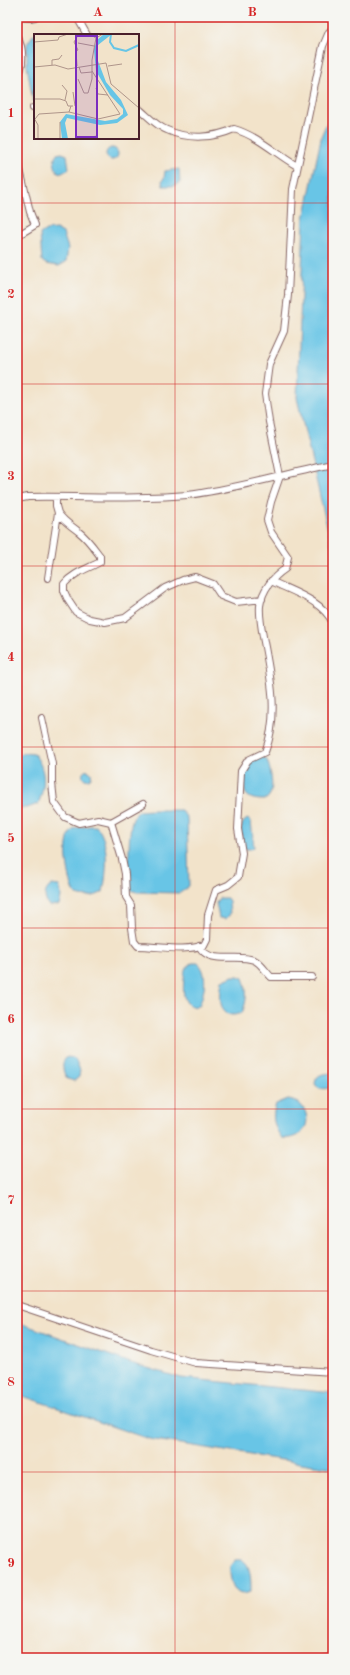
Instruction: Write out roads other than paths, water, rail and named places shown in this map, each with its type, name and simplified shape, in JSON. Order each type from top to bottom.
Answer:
[{"type":"street","points":[[18,17],[35,17]]},
{"type":"street","points":[[72,17],[78,19],[86,34]]},
{"type":"street","points":[[332,17],[333,21]]},
{"type":"street","points":[[111,822],[125,874],[126,897],[131,905],[134,941],[138,946],[172,947],[199,946],[204,944],[207,939],[208,915],[216,890],[228,885],[238,877],[242,853],[238,830],[241,771],[248,760],[265,752],[270,740],[274,714],[273,691],[263,636],[260,605],[266,588],[271,581],[276,575],[286,569],[288,557],[271,532],[267,520],[270,502],[280,476],[265,394],[269,364],[284,331],[288,295],[292,189],[323,46],[329,32],[333,28]]},
{"type":"street","points":[[17,37],[21,43],[22,64],[22,70],[17,78]]},
{"type":"street","points":[[139,109],[160,126],[175,133],[206,136],[223,133],[234,129],[242,131],[268,145],[281,157],[297,166]]},
{"type":"street","points":[[17,157],[30,212],[35,225],[17,236]]},
{"type":"street","points":[[17,499],[28,497],[142,497],[187,494],[333,464]]},
{"type":"street","points":[[56,497],[58,513],[63,521],[69,523],[85,537],[100,556],[100,562],[76,573],[68,578],[64,584],[64,592],[76,612],[90,619],[105,622],[125,618],[166,588],[183,580],[195,578],[213,584],[221,596],[236,602],[262,600]]},
{"type":"street","points":[[48,578],[58,513]]},
{"type":"street","points":[[271,581],[315,603],[329,615],[333,623]]},
{"type":"street","points":[[42,718],[52,764],[54,802],[65,817],[79,823],[98,819],[111,822],[143,804]]},
{"type":"street","points":[[199,946],[203,953],[214,957],[252,959],[260,964],[271,977],[312,977]]},
{"type":"street","points":[[17,1305],[151,1350],[196,1363],[333,1372]]},
{"type":"street","points":[[326,1658],[333,1656]]},
{"type":"water","points":[[33,35],[34,102],[27,66],[27,44]]},
{"type":"water","points":[[333,109],[333,552],[297,398],[304,219],[322,134]]},
{"type":"water","points":[[114,148],[117,149],[117,159],[110,160],[107,159],[106,152],[107,149]]},
{"type":"water","points":[[62,153],[67,155],[69,169],[62,173],[58,172],[54,163],[57,154]]},
{"type":"water","points":[[179,169],[180,183],[173,186],[163,186],[162,181],[165,171]]},
{"type":"water","points":[[56,229],[63,233],[68,248],[66,262],[59,266],[46,264],[42,261],[40,234],[46,230]]},
{"type":"water","points":[[24,753],[34,754],[41,766],[44,779],[38,804],[27,808],[20,808],[17,805],[17,756]]},
{"type":"water","points":[[258,757],[263,757],[267,760],[271,778],[271,793],[264,800],[249,797],[244,788],[246,767],[250,762]]},
{"type":"water","points":[[87,770],[92,775],[87,780],[82,775]]},
{"type":"water","points":[[181,810],[187,818],[189,886],[180,893],[137,892],[130,890],[129,854],[131,824],[133,817],[139,811]]},
{"type":"water","points":[[248,819],[251,821],[254,847],[251,849],[246,849],[243,847],[241,836],[242,824]]},
{"type":"water","points":[[96,826],[104,840],[106,876],[103,892],[87,897],[76,895],[73,889],[67,861],[67,842],[74,829]]},
{"type":"water","points":[[52,885],[59,886],[61,898],[59,905],[49,906],[45,894],[47,889]]},
{"type":"water","points":[[219,898],[227,898],[229,901],[230,914],[226,919],[219,918],[216,903]]},
{"type":"water","points":[[192,963],[198,963],[204,972],[204,990],[199,1006],[192,1006],[188,1004],[184,994],[183,987],[185,969]]},
{"type":"water","points":[[233,976],[243,978],[246,992],[246,1000],[242,1013],[234,1015],[228,1014],[224,1011],[220,994],[222,981]]},
{"type":"water","points":[[68,1057],[75,1059],[80,1070],[79,1077],[74,1081],[68,1079],[64,1072],[64,1061],[65,1058]]},
{"type":"water","points":[[333,1073],[333,1088],[319,1089],[315,1084],[317,1078],[321,1075]]},
{"type":"water","points":[[288,1099],[297,1102],[303,1107],[307,1121],[305,1128],[300,1134],[293,1138],[282,1138],[275,1126],[274,1109],[276,1104]]},
{"type":"water","points":[[17,1322],[134,1364],[181,1378],[333,1393],[333,1468],[149,1439],[17,1394]]},
{"type":"water","points":[[235,1560],[244,1561],[247,1564],[250,1575],[251,1591],[245,1594],[240,1594],[234,1588],[230,1577],[230,1566]]},
{"type":"water","points":[[333,1613],[332,1635],[329,1628],[329,1615]]}]
